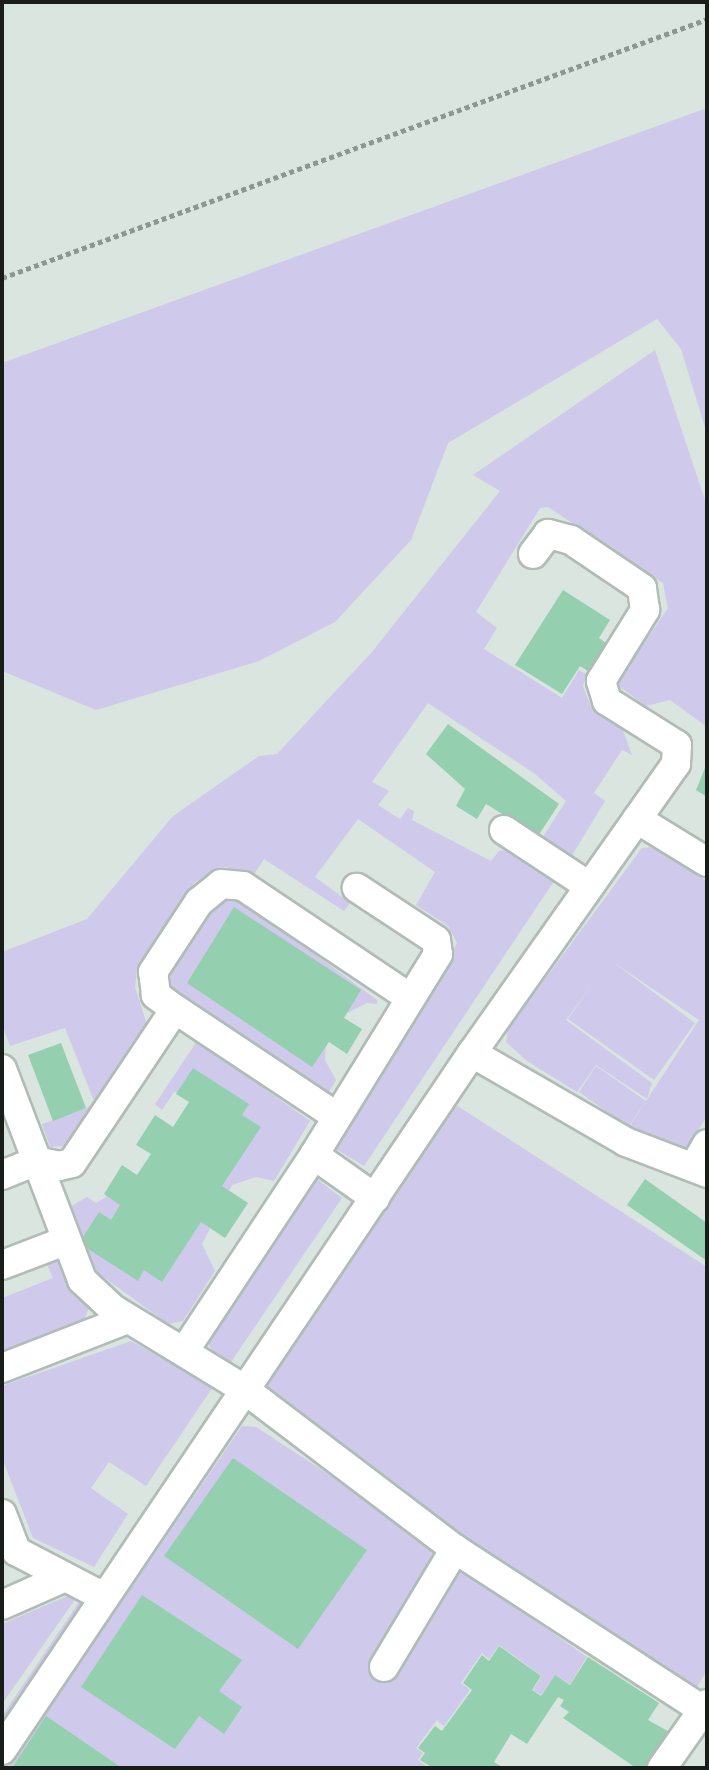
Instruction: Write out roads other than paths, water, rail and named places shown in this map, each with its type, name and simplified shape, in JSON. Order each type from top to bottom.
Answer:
[{"type":"lane","points":[[2,1750],[472,1053],[676,764],[677,745],[607,701],[601,681],[645,610],[642,588],[571,540],[548,534],[533,554]]},
{"type":"lane","points":[[637,819],[707,862]]},
{"type":"lane","points":[[504,830],[589,886]]},
{"type":"lane","points":[[336,1116],[156,995],[153,972],[199,902],[221,884],[243,886],[410,998]]},
{"type":"lane","points":[[185,1350],[314,1155],[438,954],[436,940],[357,888]]},
{"type":"lane","points":[[2,1175],[36,1161],[59,1167],[72,1163],[175,1009]]},
{"type":"lane","points":[[472,1053],[626,1142],[703,1161]]},
{"type":"lane","points":[[2,1069],[82,1280],[128,1319],[185,1350],[244,1389],[455,1549],[705,1707],[662,1768]]},
{"type":"lane","points":[[314,1155],[375,1198]]},
{"type":"lane","points":[[2,1265],[65,1241]]},
{"type":"lane","points":[[2,1368],[128,1319]]},
{"type":"lane","points":[[2,1514],[16,1551],[63,1578],[104,1597]]},
{"type":"lane","points":[[384,1667],[455,1549]]},
{"type":"lane","points":[[2,1605],[63,1578]]}]
